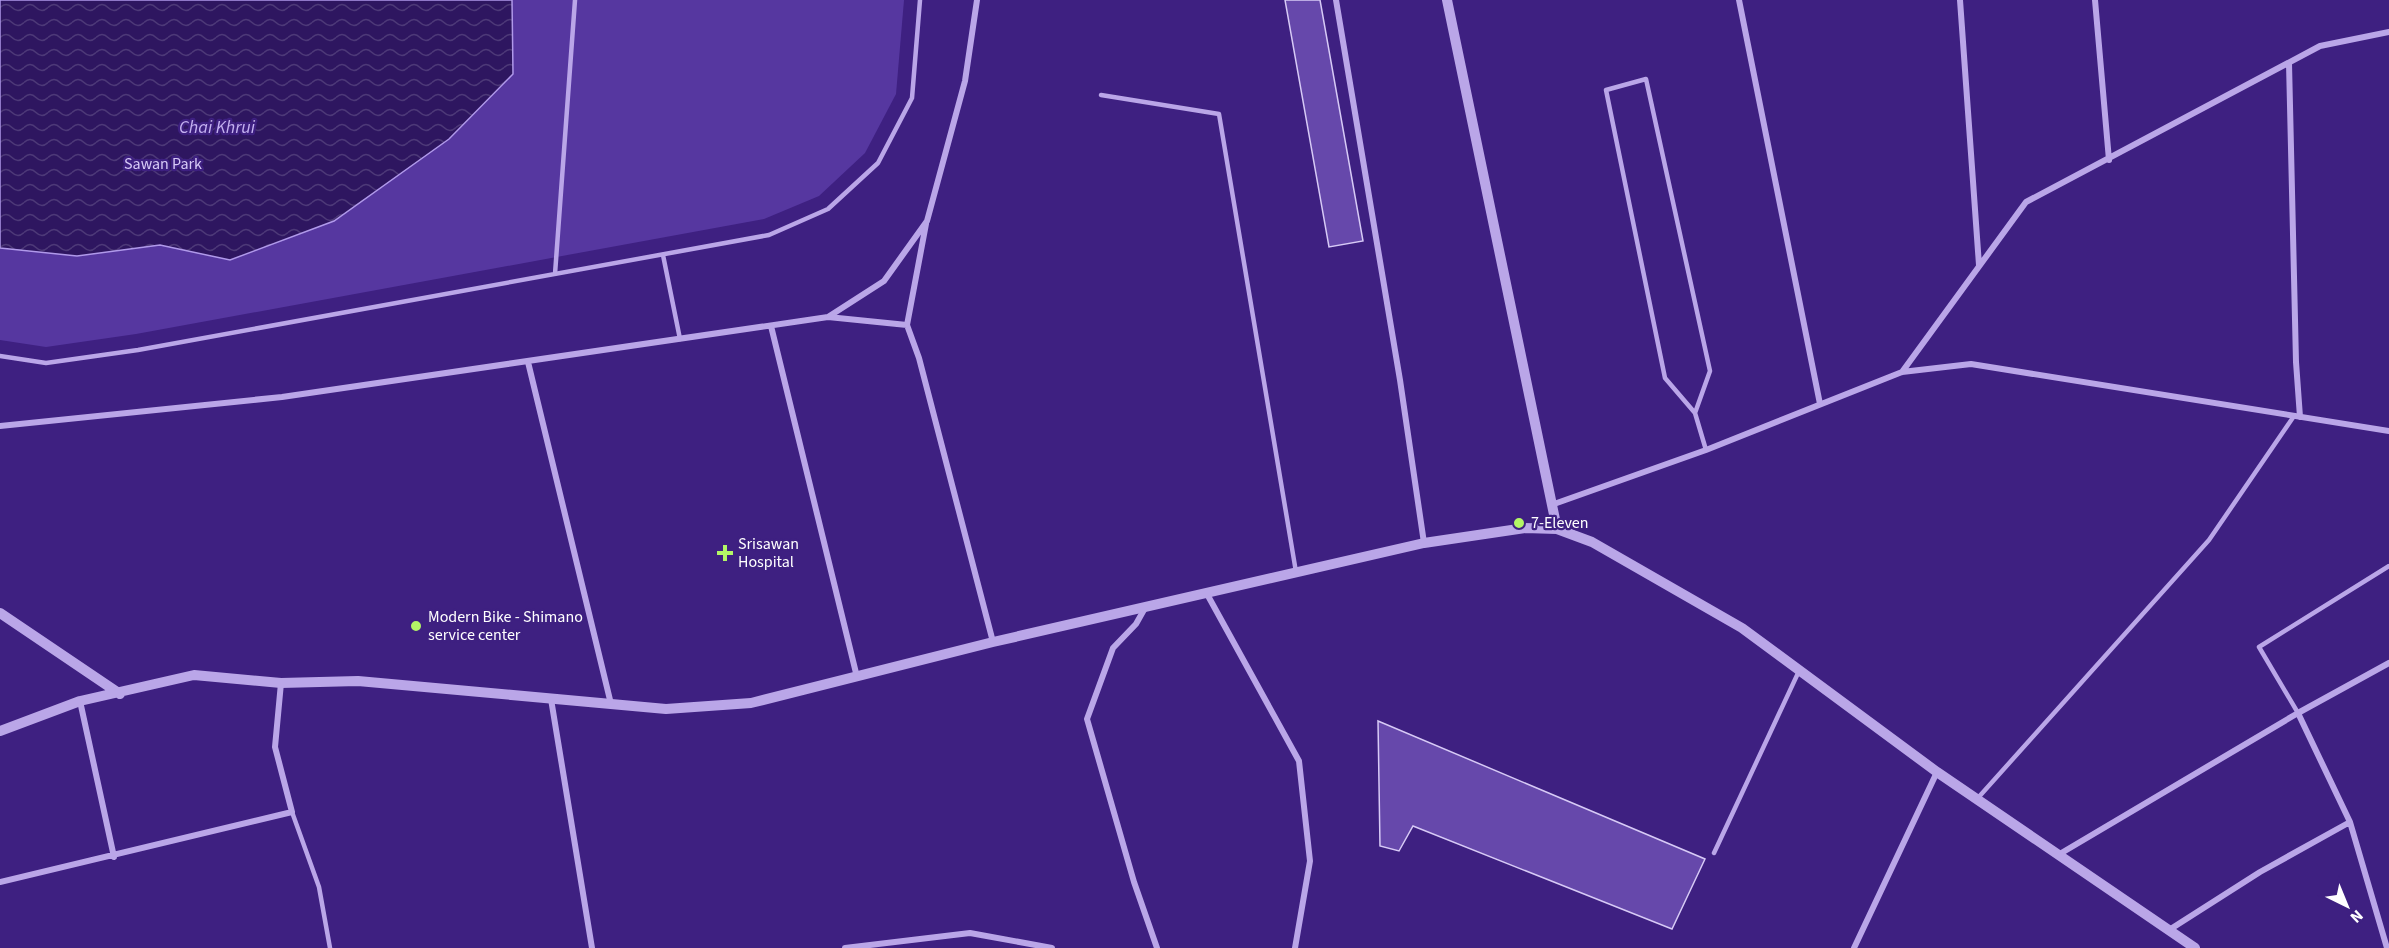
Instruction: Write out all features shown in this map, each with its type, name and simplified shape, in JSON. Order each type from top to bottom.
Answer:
[{"type":"street","points":[[977,0],[965,81],[927,221],[908,325],[919,358],[993,642]]},
{"type":"street","points":[[1336,0],[1400,380],[1424,543]]},
{"type":"street","points":[[1447,0],[1554,504],[1557,529]]},
{"type":"street","points":[[1739,0],[1820,404]]},
{"type":"street","points":[[1960,0],[1980,266]]},
{"type":"street","points":[[2095,0],[2109,160]]},
{"type":"street","points":[[1902,372],[2026,202],[2109,160],[2320,46],[2389,32]]},
{"type":"street","points":[[2289,63],[2297,417]]},
{"type":"street","points":[[828,317],[884,281],[927,221]]},
{"type":"street","points":[[0,426],[282,397],[828,317],[908,325]]},
{"type":"street","points":[[771,326],[857,678]]},
{"type":"street","points":[[528,362],[610,704]]},
{"type":"street","points":[[1554,504],[1706,450],[1902,372],[1971,364],[2389,431]]},
{"type":"street","points":[[0,731],[80,701],[120,694],[194,675],[280,682],[358,681],[666,709],[751,703],[993,642],[1424,543],[1525,528],[1557,529],[1592,542],[1732,622],[1937,772],[2195,948]]},
{"type":"street","points":[[1207,594],[1299,761],[1310,861],[1295,948]]},
{"type":"street","points":[[1145,608],[1136,624],[1113,648],[1087,718],[1134,882],[1157,948]]},
{"type":"street","points":[[0,613],[120,694]]},
{"type":"street","points":[[2058,855],[2298,713],[2389,663]]},
{"type":"street","points":[[0,882],[114,857],[292,812],[275,747],[280,682]]},
{"type":"street","points":[[550,699],[592,948]]},
{"type":"street","points":[[80,701],[114,857]]},
{"type":"street","points":[[2298,713],[2350,822],[2386,948]]},
{"type":"street","points":[[1854,948],[1937,772]]},
{"type":"street","points":[[2169,930],[2260,872],[2350,822]]},
{"type":"street","points":[[845,948],[970,933],[1017,945],[1052,948]]},
{"type":"lane","points":[[555,274],[575,0]]},
{"type":"lane","points":[[0,356],[46,363],[138,350],[663,255],[778,231],[828,209],[878,163],[912,98],[920,0]]},
{"type":"lane","points":[[1695,413],[1710,371],[1646,79],[1606,90],[1665,378],[1695,413],[1706,450]]},
{"type":"lane","points":[[1101,95],[1219,114],[1296,572]]},
{"type":"lane","points":[[663,255],[680,339]]},
{"type":"lane","points":[[1977,799],[2209,540],[2297,417]]},
{"type":"lane","points":[[2298,713],[2259,646],[2389,566]]},
{"type":"lane","points":[[1714,853],[1799,670]]},
{"type":"lane","points":[[292,812],[319,887],[330,948]]},
{"type":"green space","name":"Sawan Park","points":[[0,0],[904,0],[896,94],[865,153],[819,196],[764,219],[136,334],[46,347],[0,340]]},
{"type":"water","name":"Chai Khrui","points":[[0,0],[512,0],[513,74],[449,139],[334,221],[230,260],[160,245],[77,256],[0,248]]},
{"type":"building","points":[[1285,0],[1320,0],[1363,241],[1329,247]]},
{"type":"building","points":[[1378,721],[1705,859],[1672,929],[1413,826],[1399,851],[1380,846]]},
{"type":"place","name":"7-Eleven","points":[[1519,523]]},
{"type":"place","name":"Srisawan Hospital","points":[[725,553]]},
{"type":"place","name":"Modern Bike - Shimano service center","points":[[416,626]]}]
